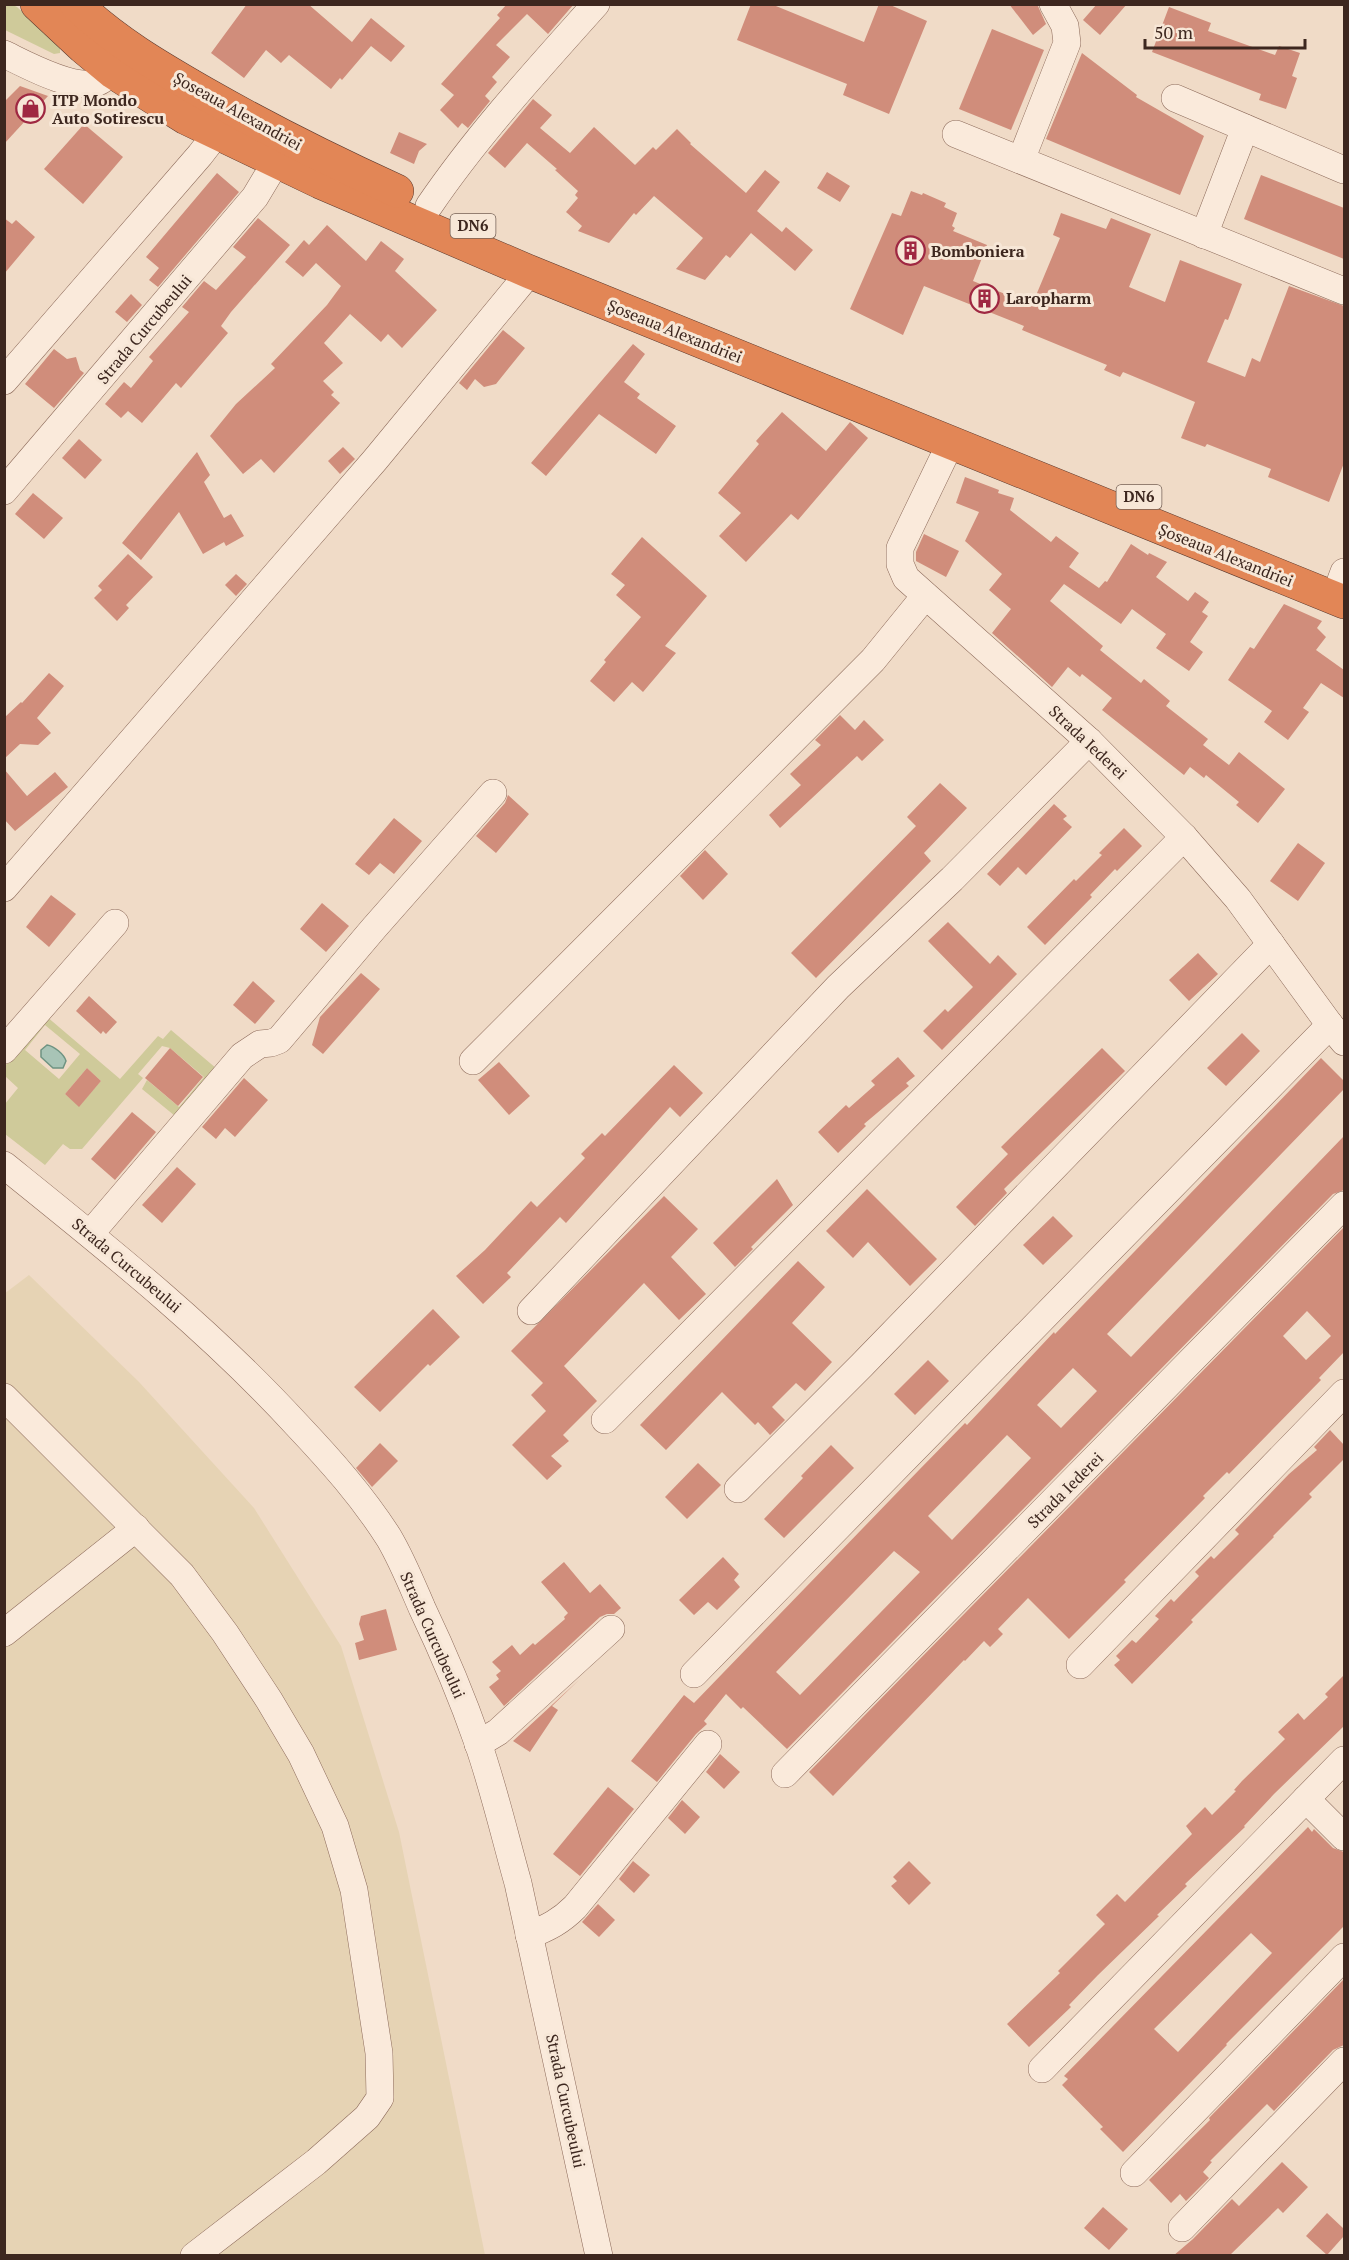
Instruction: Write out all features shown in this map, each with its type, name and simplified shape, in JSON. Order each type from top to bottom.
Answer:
[{"type":"highway","name":"Șoseaua Alexandriei","points":[[76,4],[109,34],[201,91],[338,164],[429,206],[546,257],[1344,584]]},
{"type":"highway","name":"Șoseaua Alexandriei","points":[[37,6],[113,72],[170,108],[276,162],[425,228],[951,442],[1344,584]]},
{"type":"street","points":[[429,206],[447,180],[516,95],[596,4]]},
{"type":"street","points":[[1020,160],[1067,43],[1065,26],[1053,4]]},
{"type":"street","points":[[4,54],[70,82],[88,84],[98,82],[113,72]]},
{"type":"street","points":[[1175,98],[1344,170]]},
{"type":"street","points":[[1204,235],[1245,128]]},
{"type":"street","points":[[4,381],[217,133]]},
{"type":"street","points":[[956,134],[1344,291]]},
{"type":"street","name":"Strada Curcubeului","points":[[4,491],[255,197],[276,162]]},
{"type":"street","points":[[4,888],[375,460],[530,272]]},
{"type":"street","name":"Strada Iederei","points":[[951,442],[900,548],[901,570],[906,578],[1089,741],[1184,837],[1238,899],[1337,1033]]},
{"type":"street","points":[[472,1061],[873,660],[925,596]]},
{"type":"street","points":[[531,1311],[838,987],[952,879],[1089,741]]},
{"type":"street","points":[[90,1234],[242,1056],[260,1044],[272,1044],[279,1040],[493,793]]},
{"type":"street","points":[[606,1420],[1184,837]]},
{"type":"street","points":[[4,1050],[115,923]]},
{"type":"street","points":[[738,1489],[862,1365],[1271,944]]},
{"type":"street","points":[[694,1674],[1337,1033]]},
{"type":"street","name":"Strada Curcubeului","points":[[4,1165],[202,1329],[275,1400],[338,1469],[365,1503],[390,1541],[439,1644],[478,1744],[513,1863],[599,2256]]},
{"type":"street","name":"Strada Iederei","points":[[785,1774],[1344,1206]]},
{"type":"street","points":[[1080,1665],[1344,1393]]},
{"type":"street","points":[[4,1397],[182,1575],[225,1633],[301,1754],[330,1815],[354,1890],[379,2053],[380,2098],[367,2117],[316,2162],[194,2256]]},
{"type":"street","points":[[4,1633],[136,1528]]},
{"type":"street","points":[[478,1744],[498,1732],[611,1629]]},
{"type":"street","points":[[529,1935],[562,1920],[575,1907],[708,1744]]},
{"type":"street","points":[[1042,2069],[1344,1760]]},
{"type":"street","points":[[1306,1799],[1344,1837]]},
{"type":"street","points":[[1134,2173],[1344,1957]]},
{"type":"street","points":[[1182,2228],[1344,2061]]},
{"type":"shaded area","points":[[4,5],[17,7],[60,46],[60,53],[54,54],[5,30]]},
{"type":"shaded area","points":[[46,1016],[120,1079],[158,1036],[163,1039],[171,1030],[217,1069],[180,1120],[142,1089],[147,1080],[179,1107],[204,1077],[170,1048],[162,1046],[138,1074],[143,1078],[82,1149],[70,1149],[63,1144],[45,1165],[5,1134],[5,1104],[18,1088],[5,1076],[5,1066]],"holes":[[[45,1025],[80,1054],[59,1079],[25,1050]],[[87,1068],[101,1081],[79,1106],[65,1094]]]},
{"type":"shaded area","points":[[47,1045],[56,1049],[63,1056],[66,1061],[63,1068],[53,1068],[41,1057],[41,1050]]},
{"type":"shaded area","points":[[29,1275],[139,1382],[254,1508],[341,1646],[399,1832],[485,2255],[5,2256],[4,1294]]},
{"type":"building","points":[[247,4],[308,4],[352,42],[371,18],[405,46],[391,62],[371,46],[342,80],[340,78],[331,89],[289,55],[281,63],[266,50],[244,78],[211,53]]},
{"type":"building","points":[[507,4],[574,4],[548,34],[527,14],[496,45],[510,57],[492,77],[497,82],[485,96],[490,101],[468,128],[462,123],[458,128],[440,110],[454,95],[441,84],[500,18],[497,15]]},
{"type":"building","points":[[751,4],[771,4],[864,42],[879,4],[888,4],[927,21],[889,114],[843,95],[847,84],[737,40]]},
{"type":"building","points":[[1009,4],[1037,4],[1046,24],[1033,35]]},
{"type":"building","points":[[1097,4],[1127,4],[1100,35],[1083,20]]},
{"type":"building","points":[[1169,7],[1211,23],[1208,31],[1275,55],[1279,46],[1300,53],[1292,76],[1297,78],[1286,109],[1259,100],[1261,94],[1152,52]]},
{"type":"building","points":[[992,29],[1044,50],[1011,130],[959,109]]},
{"type":"building","points":[[1082,53],[1137,95],[1136,97],[1204,136],[1180,195],[1046,139]]},
{"type":"building","points":[[20,86],[48,96],[4,144],[4,102]]},
{"type":"building","points":[[533,99],[552,115],[540,128],[570,153],[594,127],[635,165],[653,147],[656,150],[677,129],[690,144],[746,193],[765,170],[780,182],[757,211],[782,232],[786,227],[813,250],[795,271],[751,233],[730,258],[726,255],[705,280],[676,269],[703,238],[654,196],[636,215],[634,213],[609,243],[578,231],[582,226],[566,212],[578,198],[575,195],[578,191],[527,143],[505,168],[488,153]]},
{"type":"building","points":[[84,124],[123,157],[83,204],[44,169]]},
{"type":"building","points":[[399,132],[427,144],[419,151],[414,164],[390,153]]},
{"type":"building","points":[[827,172],[850,186],[840,202],[817,188]]},
{"type":"building","points":[[217,173],[239,192],[158,287],[149,280],[159,268],[146,257]]},
{"type":"building","points":[[1261,175],[1344,208],[1344,259],[1244,219]]},
{"type":"building","points":[[911,191],[922,195],[923,193],[946,203],[944,207],[957,213],[952,226],[955,228],[953,231],[987,245],[973,281],[1032,305],[1060,238],[1053,235],[1061,213],[1106,229],[1111,218],[1151,234],[1129,287],[1165,302],[1180,260],[1242,284],[1228,320],[1225,319],[1207,362],[1245,377],[1252,358],[1260,362],[1289,286],[1344,306],[1344,463],[1329,502],[1268,477],[1271,469],[1207,444],[1205,447],[1181,438],[1195,402],[1123,372],[1120,377],[1104,370],[1107,365],[1022,330],[1024,326],[924,286],[903,335],[850,309],[892,213],[901,216]]},
{"type":"building","points":[[4,218],[12,224],[16,220],[35,237],[4,274]]},
{"type":"building","points":[[258,218],[290,245],[231,312],[221,326],[228,333],[181,388],[176,383],[142,423],[128,411],[121,418],[105,404],[124,382],[131,388],[153,361],[149,357],[189,312],[182,307],[204,281],[216,290],[246,257],[233,247]]},
{"type":"building","points":[[327,225],[366,261],[381,241],[404,259],[395,271],[437,310],[402,348],[388,334],[381,342],[350,314],[324,343],[343,363],[323,381],[334,392],[331,395],[340,403],[274,473],[261,459],[243,474],[210,436],[236,404],[275,368],[271,364],[327,305],[341,286],[316,263],[303,277],[285,262],[304,240],[309,245]]},
{"type":"building","points":[[131,294],[142,305],[127,322],[115,312]]},
{"type":"building","points":[[503,330],[525,348],[496,384],[484,387],[475,379],[467,390],[459,383]]},
{"type":"building","points":[[633,344],[645,354],[624,382],[640,394],[637,398],[676,426],[656,454],[599,414],[546,476],[531,463]]},
{"type":"building","points":[[54,349],[67,359],[76,357],[80,370],[84,373],[54,408],[25,384]]},
{"type":"building","points":[[782,412],[826,451],[850,422],[868,438],[798,520],[791,514],[746,562],[719,536],[741,513],[718,493],[759,444],[756,441]]},
{"type":"building","points":[[79,439],[102,460],[85,479],[62,458]]},
{"type":"building","points":[[343,447],[355,459],[340,474],[328,461]]},
{"type":"building","points":[[197,452],[210,475],[204,482],[224,518],[231,514],[244,536],[226,546],[224,542],[203,554],[179,512],[141,560],[122,543]]},
{"type":"building","points":[[965,477],[1014,498],[1010,510],[1051,542],[1056,536],[1079,553],[1069,567],[1099,588],[1105,581],[1107,582],[1131,544],[1148,555],[1149,553],[1167,562],[1156,577],[1188,601],[1195,592],[1209,602],[1202,612],[1208,616],[1190,642],[1203,652],[1189,671],[1156,648],[1166,634],[1132,609],[1121,624],[1064,584],[1050,601],[1103,646],[1100,650],[1141,683],[1144,679],[1170,701],[1166,706],[1208,739],[1203,745],[1229,765],[1239,752],[1285,789],[1258,823],[1236,805],[1239,802],[1206,775],[1204,778],[1190,767],[1184,775],[1102,710],[1112,698],[1082,674],[1080,677],[1068,667],[1052,687],[992,633],[1011,609],[989,590],[1002,574],[965,541],[979,512],[956,503]]},
{"type":"building","points":[[33,493],[63,518],[44,539],[15,514]]},
{"type":"building","points":[[924,534],[959,551],[946,577],[916,561],[916,552]]},
{"type":"building","points":[[642,537],[707,596],[665,646],[676,653],[643,692],[632,682],[614,702],[590,681],[606,662],[604,660],[641,617],[616,595],[625,585],[611,574]]},
{"type":"building","points":[[128,554],[153,577],[126,605],[129,608],[117,621],[94,598],[102,590],[98,586]]},
{"type":"building","points":[[236,574],[247,584],[236,596],[225,585]]},
{"type":"building","points":[[1284,604],[1322,621],[1317,628],[1326,637],[1316,650],[1344,670],[1344,698],[1321,683],[1303,708],[1309,712],[1288,740],[1264,722],[1272,711],[1228,680],[1250,647],[1254,649]]},
{"type":"building","points":[[49,673],[64,686],[37,718],[51,733],[38,745],[20,744],[4,759],[4,718],[22,703]]},
{"type":"building","points":[[840,715],[855,730],[864,720],[884,740],[862,761],[857,756],[780,828],[769,815],[801,785],[790,774],[821,745],[815,740]]},
{"type":"building","points":[[4,769],[27,796],[55,772],[68,787],[15,831],[4,819]]},
{"type":"building","points":[[940,783],[967,808],[924,853],[931,861],[816,978],[791,953],[916,826],[907,817]]},
{"type":"building","points":[[508,795],[529,814],[496,853],[476,836],[505,803]]},
{"type":"building","points":[[1054,804],[1067,816],[1063,819],[1072,827],[1026,875],[1018,867],[1000,886],[987,874]]},
{"type":"building","points":[[394,818],[422,841],[394,874],[380,863],[369,875],[355,864]]},
{"type":"building","points":[[1124,828],[1142,846],[1117,871],[1115,869],[1090,895],[1092,897],[1045,945],[1027,927],[1074,879],[1076,881],[1102,855],[1099,853]]},
{"type":"building","points":[[1298,843],[1325,863],[1298,901],[1270,881]]},
{"type":"building","points":[[705,850],[728,874],[703,900],[680,876]]},
{"type":"building","points":[[51,895],[76,914],[49,947],[26,927]]},
{"type":"building","points":[[322,903],[349,926],[326,952],[300,929]]},
{"type":"building","points":[[948,922],[990,964],[998,955],[1017,974],[942,1050],[923,1031],[945,1009],[948,1012],[973,987],[928,941]]},
{"type":"building","points":[[1198,953],[1218,974],[1189,1001],[1169,980]]},
{"type":"building","points":[[361,973],[380,989],[323,1054],[312,1045],[320,1017]]},
{"type":"building","points":[[253,981],[275,1001],[255,1024],[233,1005]]},
{"type":"building","points":[[89,996],[117,1022],[106,1034],[103,1031],[101,1034],[76,1011]]},
{"type":"building","points":[[1242,1033],[1260,1051],[1226,1086],[1207,1068]]},
{"type":"building","points":[[170,1048],[203,1077],[178,1106],[145,1078]]},
{"type":"building","points":[[1102,1048],[1125,1071],[1004,1189],[1007,1193],[975,1226],[956,1207],[1008,1154],[1001,1147]]},
{"type":"building","points":[[898,1057],[915,1076],[906,1083],[909,1086],[864,1124],[866,1126],[838,1153],[818,1132],[846,1105],[849,1108],[875,1085],[871,1081]]},
{"type":"building","points":[[1321,1058],[1344,1081],[1344,1089],[1107,1334],[1131,1357],[1344,1136],[1344,1190],[1333,1194],[787,1749],[726,1694],[704,1721],[707,1724],[696,1734],[657,1782],[631,1761],[684,1695],[694,1703],[965,1423],[967,1425],[1054,1332],[1055,1334]],"holes":[[[1073,1368],[1097,1391],[1061,1428],[1037,1405]],[[1007,1435],[1031,1458],[952,1540],[928,1516]],[[894,1551],[920,1572],[800,1695],[776,1672]]]},
{"type":"building","points":[[499,1062],[530,1096],[509,1115],[478,1080]]},
{"type":"building","points":[[674,1065],[703,1093],[680,1117],[670,1107],[566,1223],[560,1217],[507,1273],[511,1277],[483,1304],[456,1276],[485,1250],[531,1201],[537,1207],[585,1158],[581,1154],[602,1133],[605,1136]]},
{"type":"building","points":[[87,1068],[101,1081],[79,1107],[65,1094]]},
{"type":"building","points":[[244,1078],[268,1100],[235,1137],[225,1128],[216,1139],[202,1127]]},
{"type":"building","points":[[132,1112],[156,1132],[115,1180],[91,1159]]},
{"type":"building","points":[[177,1167],[196,1184],[162,1223],[142,1205]]},
{"type":"building","points":[[777,1179],[793,1205],[751,1247],[753,1249],[735,1267],[713,1243]]},
{"type":"building","points":[[867,1189],[937,1259],[910,1286],[868,1242],[853,1258],[826,1231]]},
{"type":"building","points":[[664,1196],[698,1229],[671,1257],[706,1294],[679,1320],[644,1283],[564,1366],[597,1401],[563,1435],[569,1441],[551,1456],[562,1466],[547,1480],[512,1445],[546,1411],[531,1395],[543,1383],[511,1351]]},
{"type":"building","points":[[1053,1216],[1073,1236],[1043,1265],[1023,1245]]},
{"type":"building","points":[[1344,1227],[1344,1352],[1319,1378],[1321,1380],[1229,1474],[1227,1472],[1203,1496],[1205,1498],[1124,1580],[1126,1582],[1069,1639],[1028,1598],[998,1629],[1003,1634],[990,1647],[984,1641],[964,1660],[833,1796],[809,1772]],"holes":[[[1307,1311],[1331,1336],[1306,1360],[1283,1336]]]},
{"type":"building","points":[[798,1261],[825,1287],[792,1323],[832,1362],[805,1391],[796,1383],[772,1407],[785,1420],[770,1435],[758,1422],[755,1425],[722,1392],[666,1450],[640,1425]]},
{"type":"building","points":[[433,1309],[460,1337],[430,1366],[428,1364],[380,1412],[354,1387]]},
{"type":"building","points":[[928,1360],[949,1381],[915,1415],[894,1394]]},
{"type":"building","points":[[1330,1430],[1344,1445],[1344,1459],[1309,1494],[1312,1497],[1191,1620],[1193,1622],[1132,1684],[1114,1665],[1120,1660],[1116,1656],[1132,1640],[1136,1643],[1159,1619],[1155,1616],[1171,1599],[1174,1602],[1199,1576],[1195,1572],[1211,1556],[1214,1559],[1239,1534],[1235,1530],[1289,1474],[1317,1450],[1314,1447]]},
{"type":"building","points":[[380,1443],[398,1461],[372,1487],[356,1468]]},
{"type":"building","points":[[831,1445],[854,1468],[784,1538],[764,1519]]},
{"type":"building","points":[[698,1463],[721,1485],[687,1519],[665,1497]]},
{"type":"building","points":[[723,1557],[739,1574],[734,1580],[740,1587],[717,1610],[708,1602],[694,1615],[679,1600]]},
{"type":"building","points":[[564,1562],[590,1593],[600,1584],[621,1608],[614,1614],[600,1617],[504,1706],[489,1687],[499,1679],[496,1675],[501,1671],[492,1662],[512,1645],[520,1655],[565,1619],[568,1613],[541,1582]]},
{"type":"building","points":[[386,1609],[397,1650],[359,1660],[355,1643],[364,1640],[359,1624],[361,1616]]},
{"type":"building","points":[[1344,1675],[1344,1726],[1274,1794],[1245,1827],[1185,1884],[1187,1886],[1157,1915],[1159,1916],[1029,2047],[1007,2024],[1060,1973],[1058,1971],[1105,1924],[1096,1915],[1117,1894],[1125,1902],[1192,1834],[1186,1826],[1205,1807],[1212,1815],[1236,1791],[1234,1790],[1242,1781],[1285,1739],[1278,1732],[1298,1713],[1304,1720],[1328,1697],[1325,1694]]},
{"type":"building","points":[[580,1679],[552,1706],[558,1710],[530,1752],[513,1741]]},
{"type":"building","points":[[720,1754],[740,1772],[724,1789],[706,1772]]},
{"type":"building","points":[[608,1787],[634,1809],[580,1876],[553,1854]]},
{"type":"building","points":[[682,1800],[700,1817],[685,1834],[668,1818]]},
{"type":"building","points":[[1308,1827],[1312,1832],[1314,1829],[1333,1848],[1344,1852],[1344,1926],[1226,2044],[1123,2152],[1100,2129],[1103,2127],[1062,2085],[1068,2079],[1064,2076]],"holes":[[[1251,1933],[1272,1953],[1178,2052],[1154,2029]]]},
{"type":"building","points":[[633,1861],[650,1875],[634,1893],[619,1879]]},
{"type":"building","points":[[909,1861],[931,1883],[909,1905],[891,1886],[897,1881],[893,1877]]},
{"type":"building","points":[[598,1904],[615,1920],[599,1937],[582,1922]]},
{"type":"building","points":[[1344,1979],[1344,2045],[1333,2050],[1274,2111],[1267,2104],[1210,2161],[1212,2162],[1203,2172],[1209,2178],[1186,2201],[1180,2194],[1171,2203],[1149,2180],[1210,2120],[1209,2118]]},
{"type":"building","points":[[1282,2162],[1308,2187],[1283,2213],[1278,2208],[1229,2256],[1173,2256],[1232,2199],[1239,2206]]},
{"type":"building","points":[[1103,2207],[1128,2229],[1109,2250],[1084,2228]]},
{"type":"building","points":[[1327,2213],[1344,2229],[1344,2236],[1327,2255],[1306,2236]]},
{"type":"place","name":"ITP Mondo Auto Sotirescu","points":[[31,109]]},
{"type":"place","name":"Bomboniera","points":[[910,251]]},
{"type":"place","name":"Laropharm","points":[[985,298]]}]
